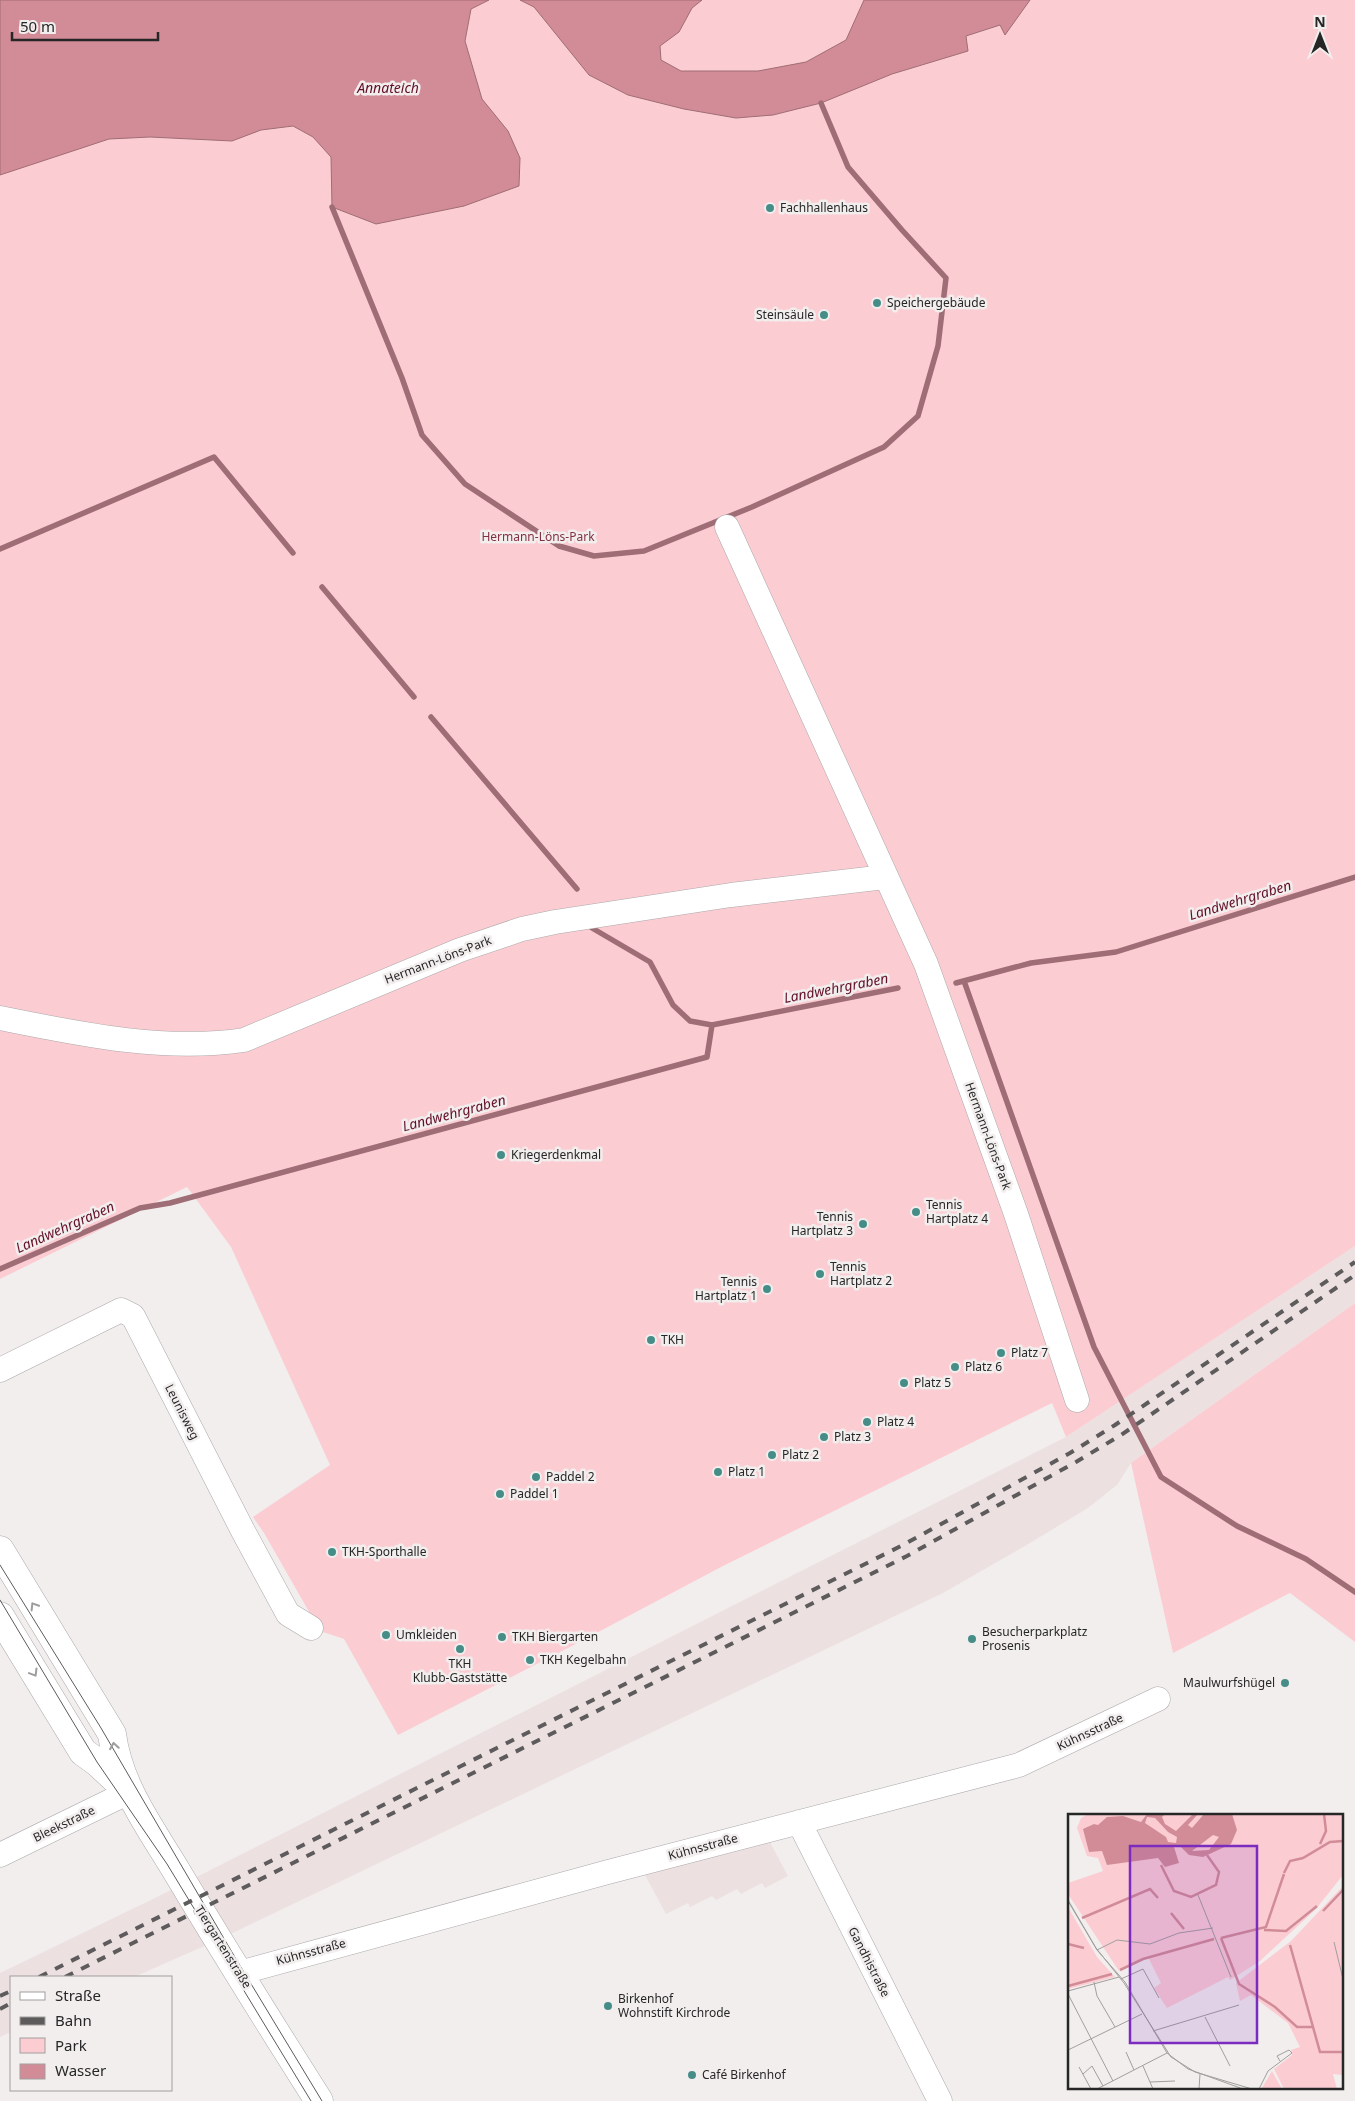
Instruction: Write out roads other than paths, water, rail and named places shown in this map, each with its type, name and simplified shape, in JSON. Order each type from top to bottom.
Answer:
[{"type":"main road","name":"Tiergartenstraße","points":[[0,1550],[112,1734],[115,1752],[129,1792],[319,2101]]},
{"type":"main road","name":"Tiergartenstraße","points":[[0,1616],[83,1752],[97,1762],[129,1792]]},
{"type":"street","name":"Hermann-Löns-Park","points":[[727,527],[926,964],[1016,1214],[1077,1400]]},
{"type":"street","name":"Hermann-Löns-Park","points":[[0,1018],[110,1037],[186,1045],[244,1040],[460,950],[522,929],[555,922],[731,895],[885,877]]},
{"type":"street","name":"Leunisweg","points":[[0,1370],[121,1310],[133,1316],[243,1532],[288,1614],[312,1628]]},
{"type":"street","name":"Kühnsstraße","points":[[239,1973],[799,1822],[1019,1765],[1158,1699]]},
{"type":"street","name":"Bleekstraße","points":[[0,1855],[129,1792]]},
{"type":"street","name":"Gandhistraße","points":[[799,1822],[940,2101]]},
{"type":"water","name":"Annateich","points":[[0,0],[489,0],[471,9],[465,41],[482,99],[508,131],[520,158],[519,186],[464,206],[376,224],[332,207],[331,157],[313,137],[293,126],[261,130],[232,141],[150,137],[109,139],[0,175]]},
{"type":"water","points":[[520,0],[702,0],[692,8],[679,32],[660,46],[661,60],[681,71],[758,71],[806,62],[846,40],[864,0],[1030,0],[1005,35],[1000,25],[966,36],[968,51],[892,74],[821,103],[773,115],[736,118],[684,109],[628,95],[589,75],[534,7]]},
{"type":"waterway","points":[[332,207],[402,378],[422,435],[465,484],[559,546],[594,556],[644,551],[752,507],[884,447],[918,416],[938,346],[946,278],[848,167],[821,103]]},
{"type":"waterway","points":[[0,549],[214,457],[293,553]]},
{"type":"waterway","points":[[322,587],[414,697]]},
{"type":"waterway","points":[[431,717],[577,889]]},
{"type":"waterway","name":"Landwehrgraben","points":[[956,983],[1031,963],[1116,952],[1355,877]]},
{"type":"waterway","points":[[592,928],[650,962],[673,1005],[690,1021],[712,1025]]},
{"type":"waterway","points":[[964,981],[1094,1347],[1161,1477],[1237,1526],[1306,1559],[1355,1592]]},
{"type":"waterway","name":"Landwehrgraben","points":[[0,1269],[140,1208],[170,1203],[707,1057],[712,1025],[898,988]]},
{"type":"tram line","points":[[0,1565],[101,1728],[236,1959],[322,2101]]},
{"type":"tram line","points":[[0,1600],[97,1762],[167,1864],[311,2101]]},
{"type":"railway","points":[[41,1976],[903,1545],[1070,1453],[1115,1425],[1355,1262]]},
{"type":"railway","points":[[67,1976],[907,1556],[1121,1435],[1355,1275]]},
{"type":"railway","points":[[0,1996],[10,1991]]},
{"type":"railway","points":[[0,2009],[10,2004]]},
{"type":"place","name":"Fachhallenhaus","points":[[770,208]]},
{"type":"place","name":"Speichergebäude","points":[[877,303]]},
{"type":"place","name":"Steinsäule","points":[[824,315]]},
{"type":"place","name":"Kriegerdenkmal","points":[[501,1155]]},
{"type":"place","name":"Tennis Hartplatz 4","points":[[916,1212]]},
{"type":"place","name":"Tennis Hartplatz 3","points":[[863,1224]]},
{"type":"place","name":"Tennis Hartplatz 2","points":[[820,1274]]},
{"type":"place","name":"Tennis Hartplatz 1","points":[[767,1289]]},
{"type":"place","name":"TKH","points":[[651,1340]]},
{"type":"place","name":"Platz 7","points":[[1001,1353]]},
{"type":"place","name":"Platz 6","points":[[955,1367]]},
{"type":"place","name":"Platz 5","points":[[904,1383]]},
{"type":"place","name":"Platz 4","points":[[867,1422]]},
{"type":"place","name":"Platz 3","points":[[824,1437]]},
{"type":"place","name":"Platz 2","points":[[772,1455]]},
{"type":"place","name":"Platz 1","points":[[718,1472]]},
{"type":"place","name":"Paddel 2","points":[[536,1477]]},
{"type":"place","name":"Paddel 1","points":[[500,1494]]},
{"type":"place","name":"TKH-Sporthalle","points":[[332,1552]]},
{"type":"place","name":"Umkleiden","points":[[386,1635]]},
{"type":"place","name":"TKH Biergarten","points":[[502,1637]]},
{"type":"place","name":"Besucherparkplatz Prosenis","points":[[972,1639]]},
{"type":"place","name":"TKH Klubb-Gaststätte","points":[[460,1649]]},
{"type":"place","name":"TKH Kegelbahn","points":[[530,1660]]},
{"type":"place","name":"Maulwurfshügel","points":[[1285,1683]]},
{"type":"place","name":"Birkenhof Wohnstift Kirchrode","points":[[608,2006]]},
{"type":"place","name":"Café Birkenhof","points":[[692,2075]]}]
